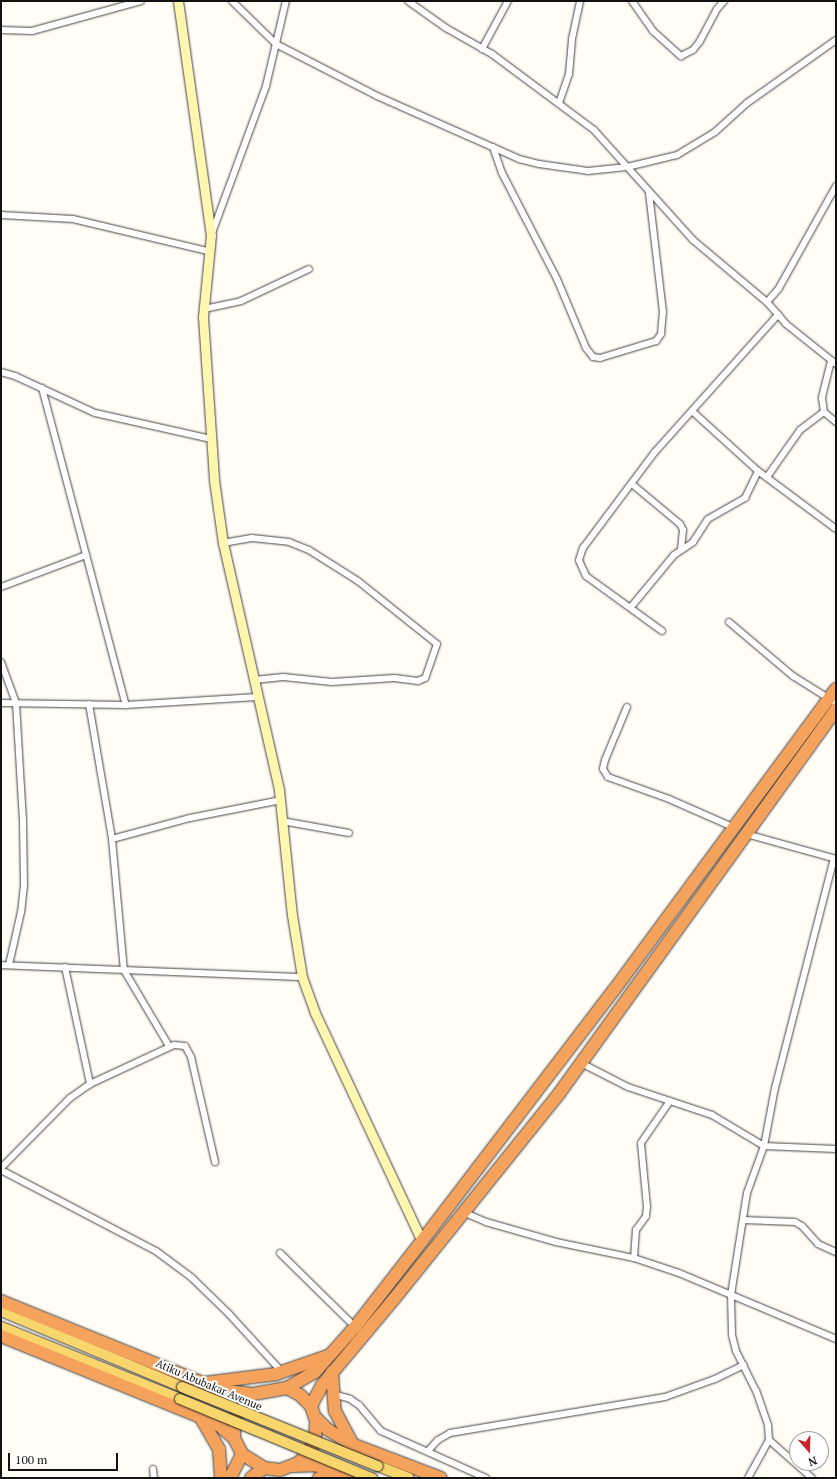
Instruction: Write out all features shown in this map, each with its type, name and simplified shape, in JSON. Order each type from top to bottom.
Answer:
[{"type":"highway","points":[[1,1301],[231,1393],[252,1394],[287,1388],[308,1378],[355,1327],[422,1241],[735,828],[834,700]]},
{"type":"highway","points":[[310,1406],[316,1394],[332,1372],[465,1213],[581,1063],[746,834],[834,700]]},
{"type":"highway","points":[[1,1336],[220,1426],[234,1438],[242,1454],[264,1468],[280,1470],[291,1467],[316,1465],[347,1477]]},
{"type":"highway","points":[[203,1383],[282,1372],[329,1355]]},
{"type":"highway","points":[[332,1372],[338,1422],[352,1444]]},
{"type":"highway","points":[[287,1388],[300,1395],[310,1406],[316,1418],[334,1435],[352,1444],[441,1478]]},
{"type":"highway","points":[[234,1438],[237,1410],[252,1394]]},
{"type":"highway","points":[[200,1417],[216,1441],[221,1458],[221,1478]]},
{"type":"highway","points":[[291,1467],[303,1459],[312,1448],[316,1435],[316,1418]]},
{"type":"highway","points":[[230,1478],[242,1454]]},
{"type":"highway","points":[[251,1478],[264,1468]]},
{"type":"highway","points":[[319,1478],[347,1477]]},
{"type":"main road","name":"Atiku Abubakar Avenue","points":[[1,1311],[182,1387],[409,1478]]},
{"type":"main road","points":[[1,1326],[372,1478]]},
{"type":"street","points":[[1,30],[32,31],[141,1]]},
{"type":"street","points":[[178,1],[211,235],[211,252],[204,309],[211,439],[223,543],[281,800],[292,915],[302,977],[315,1013],[422,1241]]},
{"type":"street","points":[[232,1],[276,44],[377,96],[493,147],[538,164],[588,171],[627,167],[665,159],[698,143],[800,63],[836,40]]},
{"type":"street","points":[[211,235],[266,86],[286,1]]},
{"type":"street","points":[[408,1],[446,28],[482,49],[559,103],[594,130],[693,240],[768,302],[778,314],[834,362],[822,398],[824,412],[836,422]]},
{"type":"street","points":[[482,49],[508,1]]},
{"type":"street","points":[[559,103],[569,74],[572,39],[580,1]]},
{"type":"street","points":[[632,1],[652,31],[681,56],[693,50],[700,41],[717,9],[724,1]]},
{"type":"street","points":[[493,147],[502,173],[558,279],[586,348],[593,357],[600,358],[656,341],[661,334],[663,312],[649,192]]},
{"type":"street","points":[[768,302],[778,288],[836,186]]},
{"type":"street","points":[[1,215],[73,219],[211,252]]},
{"type":"street","points":[[204,309],[241,301],[309,269]]},
{"type":"street","points":[[662,631],[631,607],[586,576],[579,560],[583,548],[654,453],[778,314]]},
{"type":"street","points":[[1,372],[42,388],[95,413],[211,439]]},
{"type":"street","points":[[42,388],[126,705]]},
{"type":"street","points":[[692,411],[758,471],[836,530]]},
{"type":"street","points":[[767,477],[800,430],[824,412]]},
{"type":"street","points":[[631,607],[681,550],[693,542],[708,519],[745,498],[758,471]]},
{"type":"street","points":[[632,484],[680,524],[683,530],[681,550]]},
{"type":"street","points":[[223,543],[252,538],[289,542],[309,550],[358,581],[437,644],[425,678],[418,681],[394,678],[332,682],[283,677],[254,680]]},
{"type":"street","points":[[1,587],[86,555]]},
{"type":"street","points":[[729,622],[793,676],[834,700]]},
{"type":"street","points":[[1,662],[16,703],[23,822],[24,884],[21,912],[9,965]]},
{"type":"street","points":[[1,703],[126,705],[257,697]]},
{"type":"street","points":[[89,704],[112,839],[124,970],[169,1046]]},
{"type":"street","points":[[628,708],[605,760],[603,769],[608,777],[669,799],[735,828]]},
{"type":"street","points":[[112,839],[190,818],[281,800]]},
{"type":"street","points":[[282,821],[349,833]]},
{"type":"street","points":[[746,834],[835,859],[775,1088],[764,1146],[747,1193],[731,1295],[732,1335],[736,1351],[744,1365],[766,1418],[769,1440],[748,1478]]},
{"type":"street","points":[[1,965],[302,977]]},
{"type":"street","points":[[66,967],[90,1084]]},
{"type":"street","points":[[215,1162],[191,1057],[185,1046],[169,1046],[90,1084],[70,1098],[1,1169],[156,1251],[191,1277],[230,1314],[282,1372]]},
{"type":"street","points":[[581,1063],[628,1087],[670,1100],[712,1116],[764,1146],[836,1148]]},
{"type":"street","points":[[634,1258],[636,1230],[646,1216],[647,1207],[641,1143],[670,1100]]},
{"type":"street","points":[[1,1178],[8,1174]]},
{"type":"street","points":[[465,1213],[556,1242],[634,1258],[731,1295],[836,1339]]},
{"type":"street","points":[[743,1220],[795,1222],[802,1226],[818,1244],[836,1252]]},
{"type":"street","points":[[280,1253],[355,1327]]},
{"type":"street","points":[[428,1451],[438,1440],[450,1433],[665,1397],[715,1379],[744,1365]]},
{"type":"street","points":[[334,1394],[350,1399],[359,1405],[381,1431],[486,1478]]},
{"type":"street","points":[[769,1440],[812,1478]]},
{"type":"street","points":[[153,1469],[154,1478]]}]
